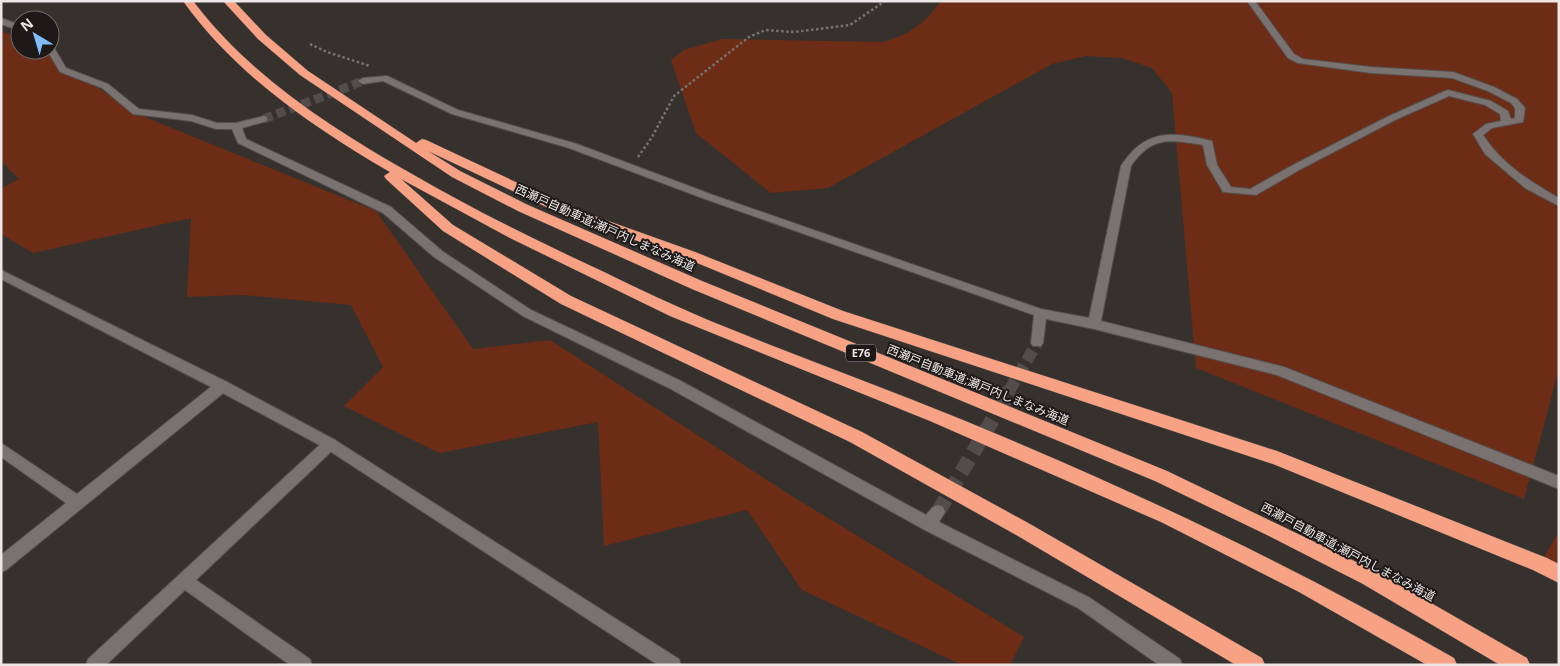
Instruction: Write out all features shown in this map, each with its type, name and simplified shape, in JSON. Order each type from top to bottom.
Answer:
[{"type":"highway","name":"E76","points":[[188,1],[230,50],[263,79],[316,120],[366,154],[498,228],[676,312],[890,397],[1149,508],[1344,605],[1447,665]]},
{"type":"highway","name":"西瀬戸自動車道;瀬戸内しまなみ海道","points":[[228,1],[262,37],[304,73],[366,116],[456,174],[523,208],[697,286],[1161,476],[1370,578],[1520,665]]},
{"type":"highway","points":[[366,116],[564,210],[690,255],[838,315],[1277,458],[1559,574]]},
{"type":"highway","points":[[366,154],[448,228],[566,300],[856,436],[1024,530],[1255,665]]},
{"type":"street","points":[[1251,1],[1291,56],[1301,61],[1371,70],[1453,75],[1491,89],[1514,101],[1520,108],[1520,120],[1489,126],[1478,134],[1489,152],[1529,186],[1559,203]]},
{"type":"street","points":[[57,60],[63,70],[105,86],[136,112],[192,118],[216,126],[236,126],[264,119]]},
{"type":"street","points":[[363,80],[384,78],[455,112],[573,146],[1040,313],[1094,324],[1279,371],[1559,483]]},
{"type":"street","points":[[1094,324],[1126,166],[1132,154],[1155,138],[1174,138],[1208,143],[1212,165],[1227,190],[1252,193],[1297,167],[1392,118],[1448,94],[1488,103],[1505,113],[1506,122]]},
{"type":"street","points":[[236,126],[242,141],[387,210],[438,254],[527,313],[674,384],[928,524],[1084,603],[1174,665]]},
{"type":"street","points":[[1,274],[222,386],[330,444],[673,665]]},
{"type":"street","points":[[1037,342],[1040,313]]},
{"type":"street","points":[[1,565],[222,386]]},
{"type":"street","points":[[94,665],[330,444]]},
{"type":"street","points":[[1,449],[78,503]]},
{"type":"street","points":[[928,524],[938,512]]},
{"type":"street","points":[[184,580],[304,665]]},
{"type":"path","points":[[630,167],[652,137],[674,96],[749,37],[765,30],[794,32],[850,24],[885,1]]},
{"type":"path","points":[[310,44],[327,52],[377,68],[384,78]]},
{"type":"shaded area","points":[[941,1],[1559,2],[1559,369],[1524,499],[1196,368],[1172,93],[1152,68],[1122,58],[1086,56],[1052,64],[828,188],[771,193],[696,133],[671,60],[684,50],[722,39],[884,42],[916,27]]},
{"type":"shaded area","points":[[1,31],[10,34],[10,60],[57,60],[135,113],[376,211],[473,349],[550,340],[795,498],[1024,637],[1010,665],[962,665],[802,590],[747,510],[604,546],[598,422],[439,453],[344,406],[383,367],[351,305],[243,295],[187,297],[191,218],[33,253],[1,234],[1,188],[19,179],[1,161]]},
{"type":"shaded area","points":[[1559,531],[1559,570],[1540,564]]},
{"type":"tunnel","points":[[264,119],[363,81]]},
{"type":"tunnel","points":[[1009,391],[1037,343]]},
{"type":"tunnel","points":[[938,512],[1010,390]]}]
